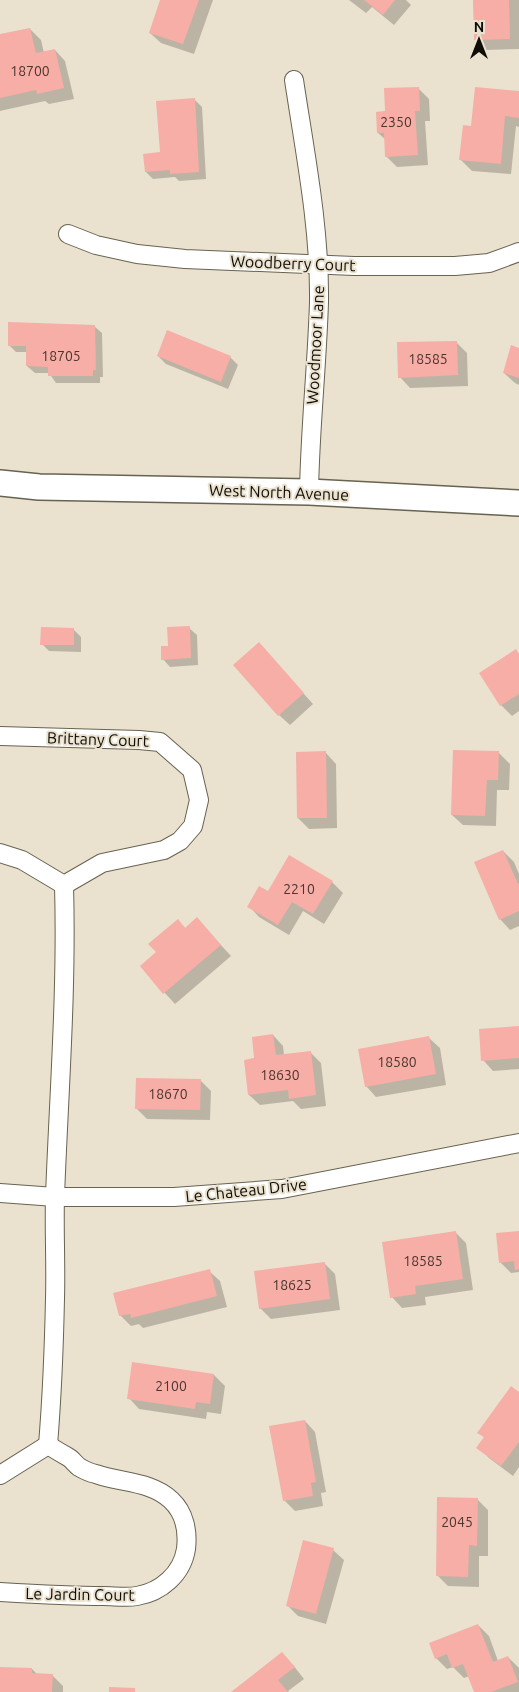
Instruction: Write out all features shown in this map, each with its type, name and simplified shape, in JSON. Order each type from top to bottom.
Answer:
[{"type":"main road","name":"West North Avenue","points":[[0,483],[39,487],[309,492],[519,503]]},
{"type":"main road","name":"West North Avenue","points":[[0,490],[39,487]]},
{"type":"street","name":"Woodmoor Lane","points":[[294,80],[312,195],[318,264],[319,302],[309,492]]},
{"type":"street","name":"Woodberry Court","points":[[68,234],[96,245],[137,254],[219,261],[354,266],[455,266],[489,263],[519,252]]},
{"type":"street","name":"Brittany Court","points":[[0,736],[160,742],[192,770],[199,800],[193,826],[180,841],[164,850],[102,863],[64,886]]},
{"type":"street","points":[[0,853],[22,860],[64,886],[65,916],[61,1083],[55,1197],[55,1307],[48,1446],[0,1475]]},
{"type":"street","name":"Le Chateau Drive","points":[[0,1193],[55,1197],[174,1197],[282,1189],[519,1143]]},
{"type":"street","name":"Le Jardin Court","points":[[0,1592],[75,1596],[136,1596],[151,1592],[167,1583],[177,1573],[185,1557],[187,1540],[185,1524],[181,1513],[171,1500],[156,1490],[140,1484],[97,1475],[79,1467],[70,1458],[48,1446]]},
{"type":"building","points":[[160,0],[199,0],[183,44],[149,33]]},
{"type":"building","points":[[364,0],[395,0],[383,15]]},
{"type":"building","points":[[473,0],[509,0],[510,39],[474,40]]},
{"type":"building","points":[[30,28],[36,53],[55,49],[64,88],[37,94],[36,90],[0,98],[0,34]]},
{"type":"building","points":[[419,87],[420,111],[415,111],[418,155],[385,157],[384,133],[377,133],[376,112],[385,111],[384,88]]},
{"type":"building","points":[[475,87],[519,91],[519,118],[505,116],[501,164],[459,160],[463,125],[471,126]]},
{"type":"building","points":[[195,98],[199,172],[170,174],[170,170],[145,172],[143,154],[160,152],[156,101]]},
{"type":"building","points":[[8,322],[95,325],[96,370],[93,370],[93,376],[48,376],[48,367],[26,366],[26,346],[8,346]]},
{"type":"building","points":[[167,330],[231,356],[221,382],[157,356]]},
{"type":"building","points":[[457,341],[458,375],[398,378],[397,342]]},
{"type":"building","points":[[511,345],[519,348],[519,378],[503,373]]},
{"type":"building","points":[[190,626],[191,658],[161,660],[161,646],[168,646],[167,627]]},
{"type":"building","points":[[41,627],[74,628],[74,645],[40,645]]},
{"type":"building","points":[[259,642],[304,693],[278,716],[233,665]]},
{"type":"building","points":[[516,649],[519,654],[519,694],[500,706],[479,673]]},
{"type":"building","points":[[453,750],[499,751],[498,780],[487,780],[485,816],[451,815]]},
{"type":"building","points":[[326,751],[327,818],[297,818],[296,752]]},
{"type":"building","points":[[503,850],[519,883],[519,911],[499,920],[474,862]]},
{"type":"building","points":[[289,855],[333,881],[313,914],[292,902],[278,925],[247,907],[259,886],[268,891]]},
{"type":"building","points":[[197,917],[221,945],[163,994],[140,966],[156,952],[148,944],[178,919],[185,928]]},
{"type":"building","points":[[519,1026],[519,1058],[481,1061],[479,1029]]},
{"type":"building","points":[[273,1034],[276,1055],[311,1051],[316,1095],[289,1099],[288,1090],[248,1095],[244,1060],[254,1058],[252,1037]]},
{"type":"building","points":[[429,1036],[436,1074],[365,1087],[358,1049]]},
{"type":"building","points":[[136,1078],[201,1079],[200,1110],[135,1109]]},
{"type":"building","points":[[456,1231],[463,1279],[415,1286],[416,1294],[390,1298],[382,1242]]},
{"type":"building","points":[[519,1231],[519,1269],[515,1270],[514,1261],[499,1263],[496,1233]]},
{"type":"building","points":[[325,1262],[330,1299],[259,1309],[254,1271]]},
{"type":"building","points":[[210,1269],[217,1296],[131,1318],[130,1314],[119,1316],[113,1293]]},
{"type":"building","points":[[132,1362],[214,1374],[210,1404],[196,1402],[195,1409],[127,1399]]},
{"type":"building","points":[[511,1386],[519,1392],[519,1442],[501,1466],[476,1448],[484,1437],[477,1433]]},
{"type":"building","points":[[305,1420],[316,1482],[311,1483],[313,1496],[283,1501],[269,1426]]},
{"type":"building","points":[[437,1497],[478,1498],[477,1546],[469,1545],[468,1577],[436,1576]]},
{"type":"building","points":[[303,1540],[334,1548],[316,1614],[286,1606]]},
{"type":"building","points":[[478,1624],[493,1662],[508,1656],[518,1682],[491,1692],[474,1692],[463,1664],[452,1668],[447,1654],[435,1659],[429,1643]]},
{"type":"building","points":[[282,1652],[295,1667],[278,1680],[288,1692],[231,1692]]},
{"type":"building","points":[[0,1667],[32,1668],[32,1673],[53,1674],[52,1692],[0,1692]]},
{"type":"building","points":[[109,1687],[135,1688],[135,1692],[109,1692]]}]
